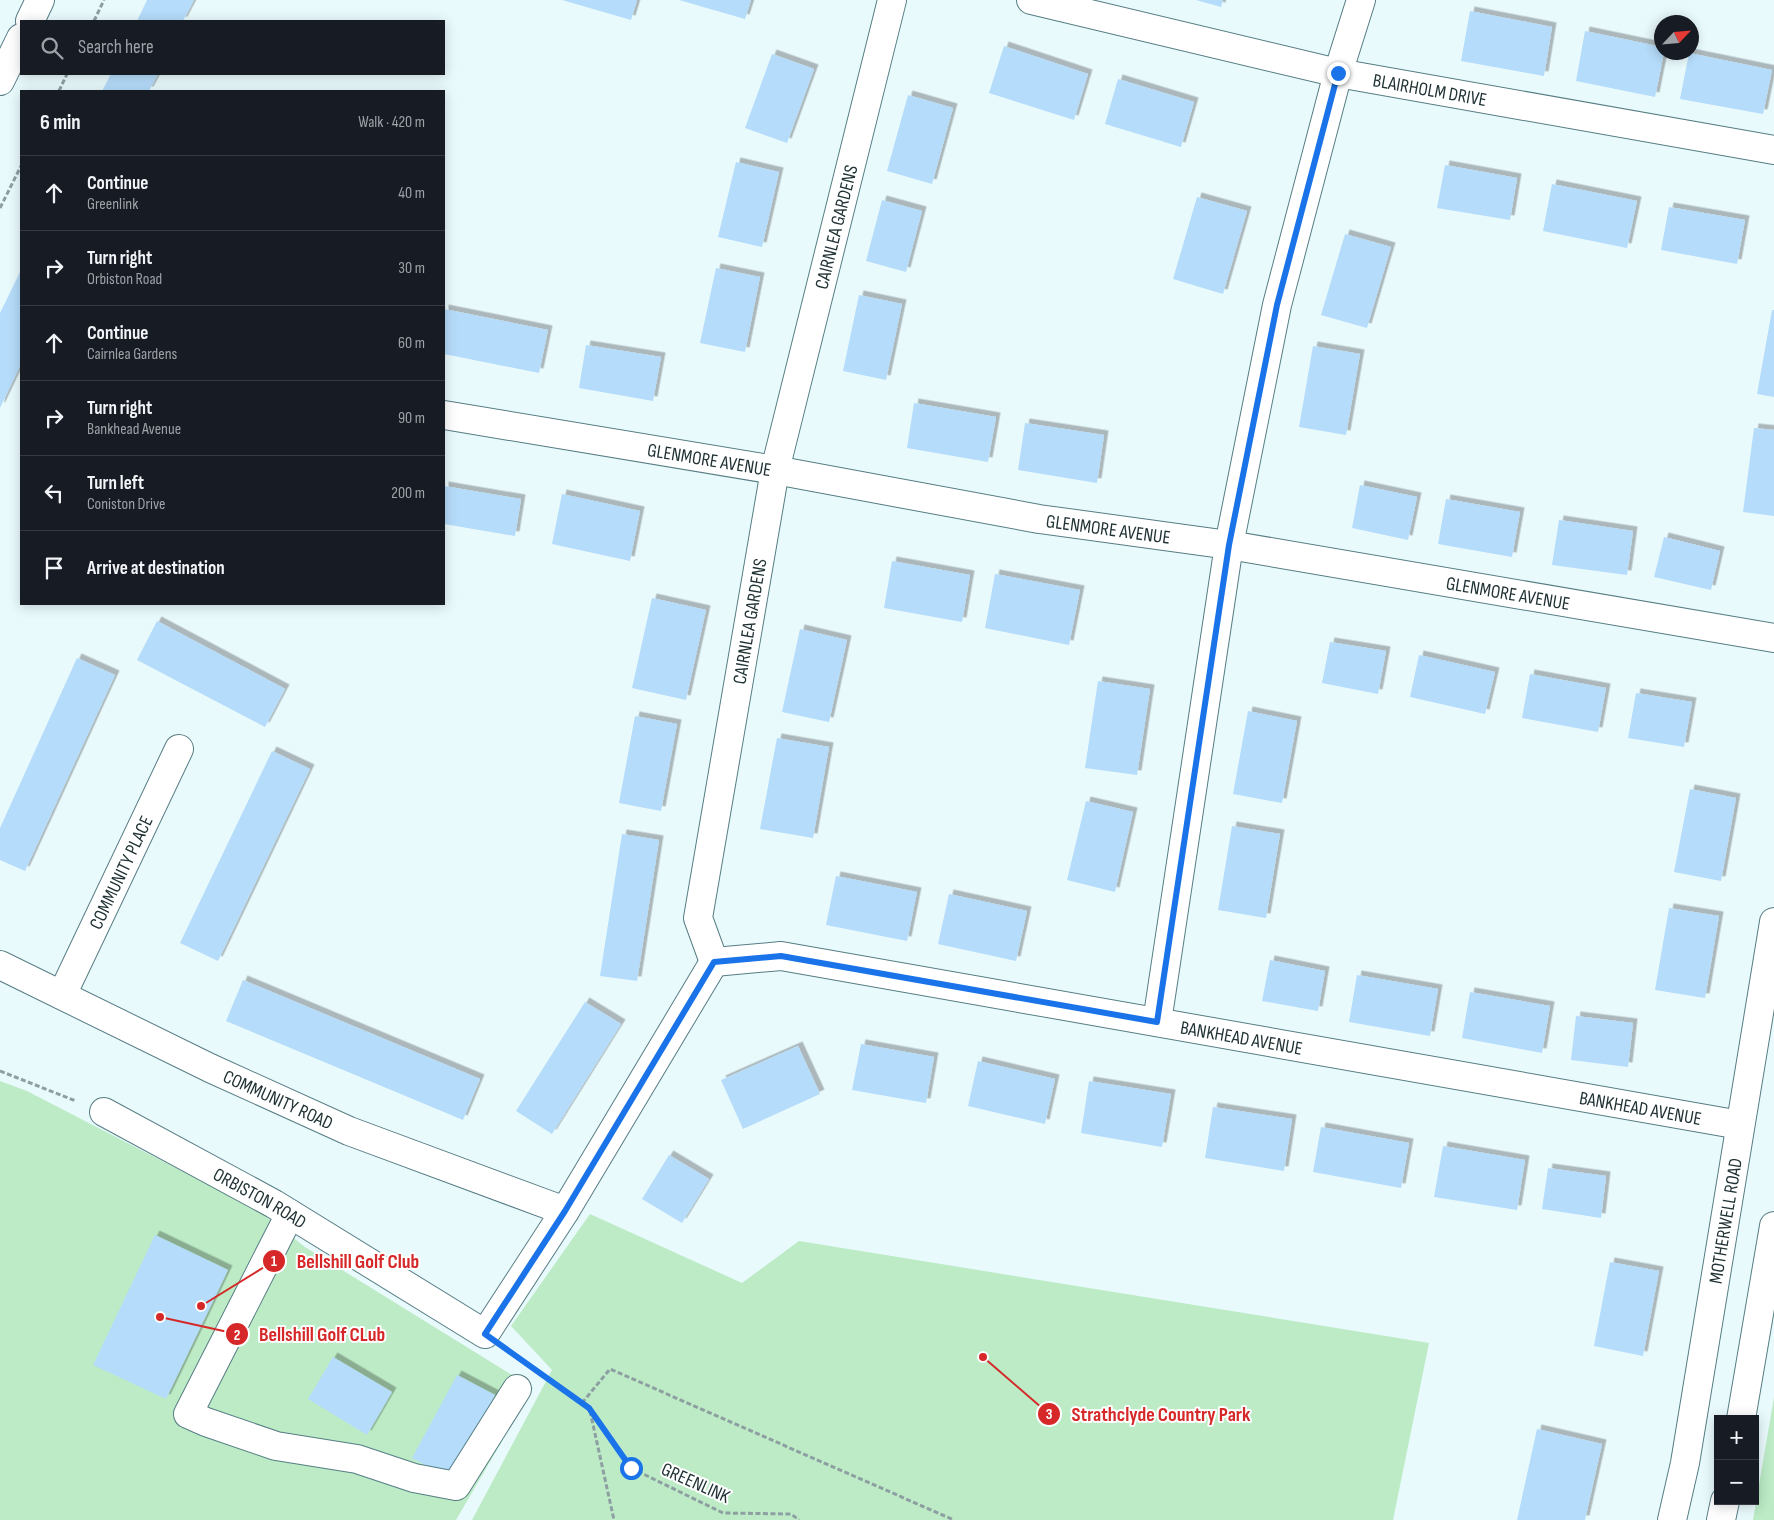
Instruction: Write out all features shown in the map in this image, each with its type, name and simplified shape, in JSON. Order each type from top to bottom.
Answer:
[{"type":"street","points":[[30,20],[40,0]]},
{"type":"street","name":"CAIRNLEA GARDENS","points":[[714,962],[698,918],[775,470],[892,0]]},
{"type":"street","name":"BLAIRHOLM DRIVE","points":[[1031,0],[1338,73],[1774,150]]},
{"type":"street","points":[[1157,1022],[1229,545],[1277,305],[1338,73],[1361,0]]},
{"type":"street","points":[[0,81],[20,40]]},
{"type":"street","name":"GLENMORE AVENUE","points":[[445,415],[775,470],[1039,519],[1229,545],[1774,638]]},
{"type":"street","name":"COMMUNITY PLACE","points":[[62,995],[179,749]]},
{"type":"street","name":"MOTHERWELL ROAD","points":[[1672,1520],[1685,1463],[1774,922]]},
{"type":"street","name":"BANKHEAD AVENUE","points":[[714,962],[781,956],[1740,1125]]},
{"type":"street","points":[[565,1211],[714,962]]},
{"type":"street","name":"COMMUNITY ROAD","points":[[0,965],[210,1068],[349,1131],[565,1211]]},
{"type":"street","name":"ORBISTON ROAD","points":[[104,1112],[290,1214],[485,1334],[565,1211]]},
{"type":"street","points":[[290,1214],[188,1414],[276,1446],[357,1459],[414,1478],[456,1486],[517,1389]]},
{"type":"street","points":[[1742,1415],[1774,1226]]},
{"type":"street","points":[[1721,1520],[1724,1505]]},
{"type":"path","points":[[94,20],[104,0]]},
{"type":"path","points":[[59,90],[67,75]]},
{"type":"path","points":[[0,208],[20,168]]},
{"type":"path","points":[[0,1071],[104,1112]]},
{"type":"path","points":[[582,1403],[610,1369],[954,1520]]},
{"type":"path","name":"GREENLINK","points":[[542,1374],[589,1408],[631,1468],[723,1514],[791,1514],[800,1520]]},
{"type":"path","points":[[589,1408],[614,1520]]},
{"type":"green space","points":[[0,1081],[27,1091],[259,1211],[305,1247],[533,1388],[456,1520],[0,1520]]},
{"type":"green space","points":[[590,1214],[742,1283],[799,1241],[1429,1343],[1393,1520],[472,1520],[552,1370],[511,1326]]},
{"type":"green space","points":[[1774,1397],[1774,1520],[1753,1520],[1756,1505],[1759,1505],[1759,1485]]},
{"type":"building","points":[[147,0],[194,0],[184,20],[137,20]]},
{"type":"building","points":[[562,0],[637,0],[631,20]]},
{"type":"building","points":[[679,0],[751,0],[745,19]]},
{"type":"building","points":[[1196,0],[1223,0],[1221,7]]},
{"type":"building","points":[[1470,11],[1552,27],[1544,76],[1461,61]]},
{"type":"building","points":[[1585,31],[1654,45],[1654,60],[1662,60],[1655,97],[1576,81]]},
{"type":"building","points":[[1004,46],[1088,74],[1074,120],[989,93]]},
{"type":"building","points":[[772,54],[814,69],[787,143],[745,128]]},
{"type":"building","points":[[1699,55],[1772,70],[1763,114],[1680,99],[1688,60],[1699,60]]},
{"type":"building","points":[[110,75],[157,75],[150,90],[103,90]]},
{"type":"building","points":[[1118,79],[1194,102],[1181,147],[1105,124]]},
{"type":"building","points":[[908,95],[953,108],[932,184],[887,171]]},
{"type":"building","points":[[736,162],[779,172],[762,247],[718,237]]},
{"type":"building","points":[[1445,165],[1517,178],[1510,220],[1437,208]]},
{"type":"building","points":[[1552,184],[1637,201],[1627,248],[1543,231]]},
{"type":"building","points":[[1197,197],[1247,211],[1223,294],[1173,279]]},
{"type":"building","points":[[882,200],[922,211],[906,272],[866,261]]},
{"type":"building","points":[[1669,207],[1745,220],[1737,264],[1661,250]]},
{"type":"building","points":[[1345,234],[1391,247],[1367,328],[1321,315]]},
{"type":"building","points":[[716,268],[760,277],[745,352],[700,343]]},
{"type":"building","points":[[20,272],[20,366],[0,408],[0,313]]},
{"type":"building","points":[[859,295],[902,304],[886,380],[843,371]]},
{"type":"building","points":[[445,309],[548,330],[539,373],[445,354]]},
{"type":"building","points":[[1772,310],[1774,310],[1774,397],[1757,394]]},
{"type":"building","points":[[586,345],[661,357],[653,401],[579,388]]},
{"type":"building","points":[[1313,346],[1360,354],[1346,435],[1299,427]]},
{"type":"building","points":[[914,403],[996,417],[988,462],[907,448]]},
{"type":"building","points":[[1025,423],[1104,435],[1097,483],[1018,470]]},
{"type":"building","points":[[1754,428],[1774,430],[1774,516],[1743,512]]},
{"type":"building","points":[[1360,485],[1417,497],[1408,540],[1352,528]]},
{"type":"building","points":[[445,486],[521,499],[515,536],[445,524]]},
{"type":"building","points":[[562,494],[640,511],[630,561],[552,544]]},
{"type":"building","points":[[1446,499],[1520,512],[1512,557],[1438,544]]},
{"type":"building","points":[[1559,520],[1633,531],[1627,575],[1552,565]]},
{"type":"building","points":[[1664,537],[1720,551],[1711,590],[1654,577]]},
{"type":"building","points":[[892,561],[970,575],[962,622],[884,608]]},
{"type":"building","points":[[995,574],[1080,590],[1069,645],[985,628]]},
{"type":"building","points":[[652,598],[706,610],[686,700],[632,688]]},
{"type":"building","points":[[157,621],[285,689],[265,727],[137,660]]},
{"type":"building","points":[[800,629],[847,640],[829,722],[782,712]]},
{"type":"building","points":[[1330,642],[1386,651],[1378,694],[1322,683]]},
{"type":"building","points":[[1419,655],[1495,672],[1485,714],[1410,697]]},
{"type":"building","points":[[77,658],[115,675],[25,871],[0,860],[0,828]]},
{"type":"building","points":[[1530,674],[1606,688],[1598,732],[1522,718]]},
{"type":"building","points":[[1098,681],[1150,689],[1137,775],[1085,768]]},
{"type":"building","points":[[1636,693],[1692,702],[1684,747],[1628,738]]},
{"type":"building","points":[[1248,711],[1297,721],[1282,803],[1233,794]]},
{"type":"building","points":[[635,716],[677,724],[661,811],[619,803]]},
{"type":"building","points":[[777,738],[829,747],[813,838],[760,829]]},
{"type":"building","points":[[272,751],[310,769],[218,961],[180,943]]},
{"type":"building","points":[[1690,789],[1736,798],[1721,881],[1674,872]]},
{"type":"building","points":[[1086,801],[1133,812],[1115,892],[1067,880]]},
{"type":"building","points":[[1232,826],[1280,834],[1266,918],[1218,910]]},
{"type":"building","points":[[622,834],[659,840],[637,981],[600,976]]},
{"type":"building","points":[[836,876],[917,892],[907,941],[826,925]]},
{"type":"building","points":[[949,894],[1027,911],[1016,961],[938,944]]},
{"type":"building","points":[[1669,908],[1719,916],[1705,998],[1655,990]]},
{"type":"building","points":[[1270,960],[1325,971],[1318,1011],[1262,1001]]},
{"type":"building","points":[[1357,975],[1438,989],[1430,1036],[1349,1022]]},
{"type":"building","points":[[243,980],[480,1079],[463,1120],[226,1021]]},
{"type":"building","points":[[1470,992],[1550,1006],[1542,1053],[1462,1038]]},
{"type":"building","points":[[585,1002],[621,1024],[552,1134],[516,1111]]},
{"type":"building","points":[[1576,1016],[1633,1023],[1628,1067],[1571,1060]]},
{"type":"building","points":[[861,1044],[934,1057],[926,1103],[852,1090]]},
{"type":"building","points":[[798,1046],[820,1094],[743,1129],[721,1080]]},
{"type":"building","points":[[978,1061],[1055,1079],[1045,1124],[968,1106]]},
{"type":"building","points":[[1089,1081],[1171,1094],[1162,1147],[1081,1133]]},
{"type":"building","points":[[1213,1107],[1292,1119],[1284,1171],[1205,1158]]},
{"type":"building","points":[[1321,1127],[1409,1143],[1401,1188],[1313,1172]]},
{"type":"building","points":[[1443,1146],[1525,1160],[1517,1210],[1434,1197]]},
{"type":"building","points":[[669,1155],[709,1179],[682,1223],[642,1199]]},
{"type":"building","points":[[1548,1168],[1606,1176],[1601,1218],[1542,1209]]},
{"type":"building","points":[[155,1235],[228,1270],[166,1399],[93,1365]]},
{"type":"building","points":[[1610,1262],[1659,1271],[1643,1356],[1594,1346]]},
{"type":"building","points":[[333,1357],[392,1392],[367,1435],[308,1399]]},
{"type":"building","points":[[457,1375],[495,1395],[451,1479],[412,1458]]},
{"type":"building","points":[[1537,1429],[1602,1444],[1585,1520],[1517,1520]]},
{"type":"place","name":"Bellshill Golf Club","points":[[201,1306]]},
{"type":"place","name":"Bellshill Golf CLub","points":[[160,1317]]},
{"type":"place","name":"Strathclyde Country Park","points":[[983,1357]]},
{"type":"route","points":[[631,1468],[589,1408],[485,1334],[565,1211],[714,962],[781,956],[1157,1022],[1229,545],[1277,305],[1338,73]]}]
